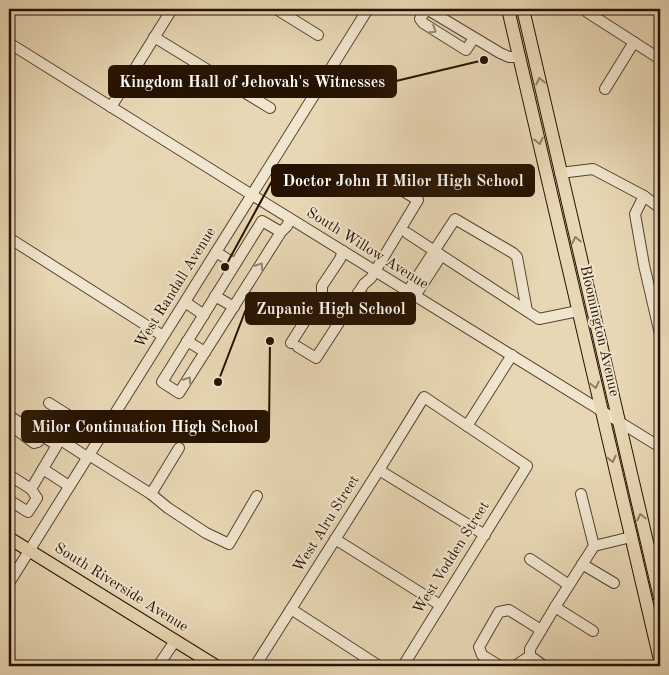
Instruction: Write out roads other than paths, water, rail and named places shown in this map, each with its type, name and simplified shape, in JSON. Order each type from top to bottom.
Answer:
[{"type":"main road","name":"Bloomington Avenue","points":[[508,9],[660,660]]},
{"type":"main road","name":"Bloomington Avenue","points":[[523,9],[560,173],[658,580],[660,598]]},
{"type":"main road","name":"South Riverside Avenue","points":[[9,538],[216,666]]},
{"type":"street","points":[[111,107],[172,9]]},
{"type":"street","points":[[276,9],[318,35]]},
{"type":"street","name":"West Randall Avenue","points":[[9,583],[368,9]]},
{"type":"street","points":[[474,38],[466,50],[420,20],[426,10],[430,11],[474,38],[500,54],[509,57],[519,57]]},
{"type":"street","points":[[588,10],[660,58]]},
{"type":"street","points":[[154,37],[270,108]]},
{"type":"street","points":[[605,89],[634,42]]},
{"type":"street","name":"South Willow Avenue","points":[[9,43],[660,447]]},
{"type":"street","points":[[560,173],[593,169],[644,196],[660,208]]},
{"type":"street","points":[[342,251],[340,259],[322,286],[322,294],[294,345],[316,358],[374,271],[418,200],[403,191]]},
{"type":"street","points":[[644,196],[635,214],[644,265],[660,334]]},
{"type":"street","points":[[281,232],[262,221],[162,382],[180,393],[290,218]]},
{"type":"street","points":[[412,294],[437,254],[455,219],[513,253],[518,258],[527,311]]},
{"type":"street","points":[[407,233],[538,319],[578,311]]},
{"type":"street","points":[[9,238],[163,336]]},
{"type":"street","points":[[216,252],[235,264]]},
{"type":"street","points":[[358,293],[380,307]]},
{"type":"street","points":[[215,296],[234,307]]},
{"type":"street","points":[[185,302],[204,315]]},
{"type":"street","points":[[187,342],[205,352]]},
{"type":"street","points":[[467,426],[512,355]]},
{"type":"street","name":"West Alru Street","points":[[255,666],[424,397],[467,426]]},
{"type":"street","points":[[49,403],[101,436]]},
{"type":"street","points":[[9,416],[58,445],[31,489]]},
{"type":"street","points":[[45,417],[47,431],[151,494],[168,508],[206,533],[229,544],[257,496]]},
{"type":"street","points":[[9,424],[34,443],[38,442],[42,436]]},
{"type":"street","name":"West Vodden Street","points":[[403,666],[527,466],[467,426]]},
{"type":"street","points":[[151,494],[178,448]]},
{"type":"street","points":[[43,469],[69,486]]},
{"type":"street","points":[[379,470],[485,535]]},
{"type":"street","points":[[9,475],[31,489],[37,498],[28,512],[9,500]]},
{"type":"street","points":[[581,494],[594,546]]},
{"type":"street","points":[[530,656],[530,649],[541,630],[594,546],[631,537]]},
{"type":"street","points":[[335,539],[440,605]]},
{"type":"street","points":[[530,559],[569,585]]},
{"type":"street","points":[[582,564],[614,583]]},
{"type":"street","points":[[555,607],[593,631]]},
{"type":"street","points":[[291,609],[379,666]]},
{"type":"street","points":[[500,666],[482,655],[479,646],[499,612],[509,610],[541,630]]},
{"type":"street","points":[[158,666],[174,641]]},
{"type":"street","points":[[516,666],[530,656]]},
{"type":"street","points":[[530,656],[544,666]]},
{"type":"place","name":"Kingdom Hall of Jehovah's Witnesses","points":[[484,60]]},
{"type":"place","name":"Doctor John H Milor High School","points":[[225,267]]},
{"type":"place","name":"Milor Continuation High School","points":[[270,341]]},
{"type":"place","name":"Zupanic High School","points":[[218,382]]}]
